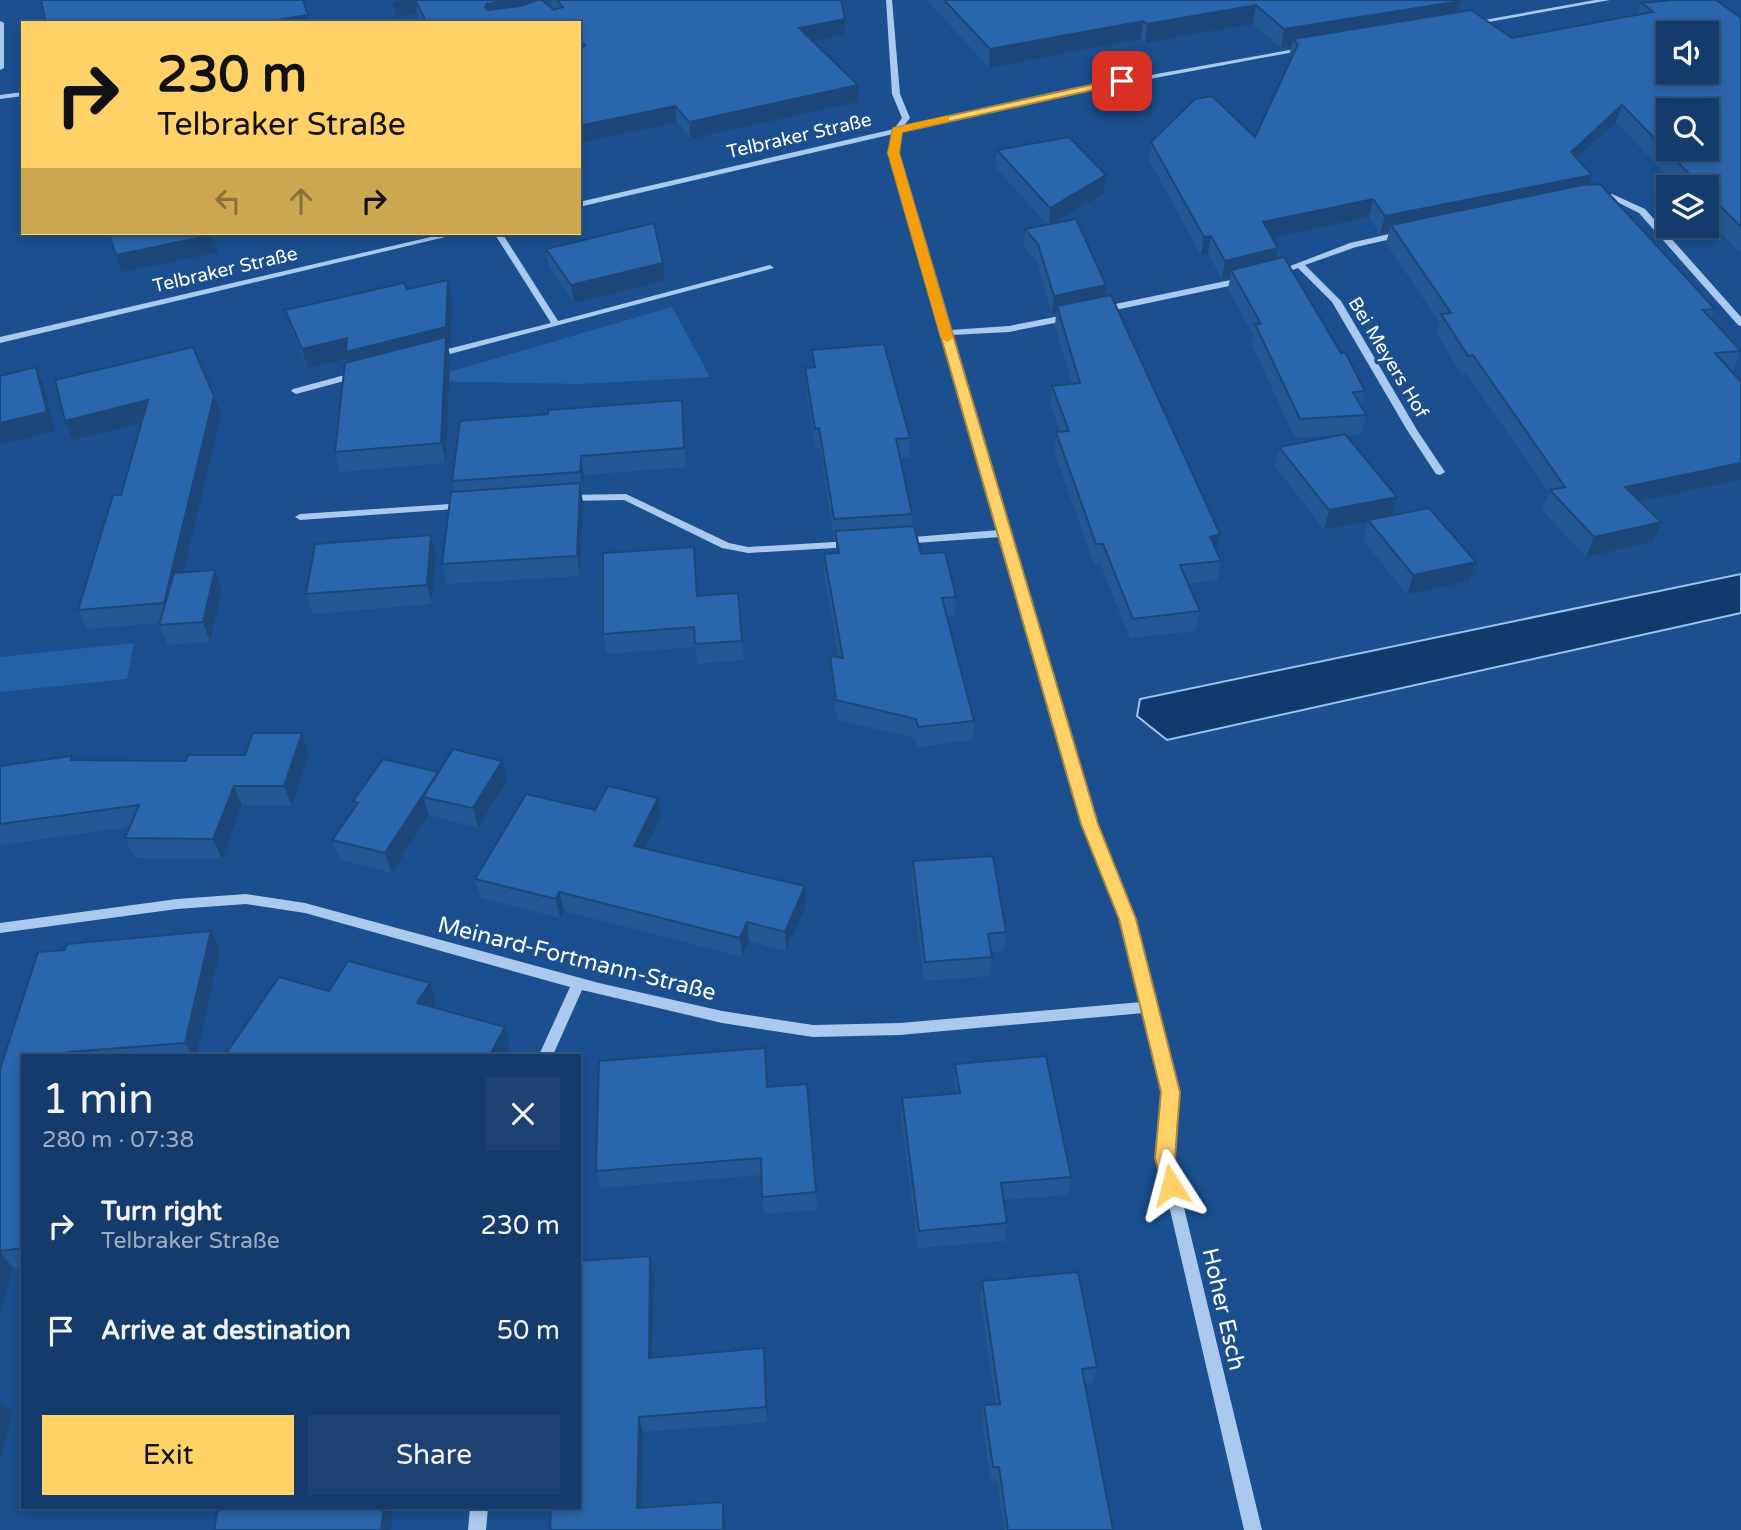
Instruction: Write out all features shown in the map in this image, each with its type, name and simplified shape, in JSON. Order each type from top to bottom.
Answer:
[{"type":"street","name":"Hoher Esch","points":[[889,0],[896,94],[906,118],[897,130],[894,153],[1090,824],[1128,919],[1170,1092],[1165,1158],[1253,1530]]},
{"type":"street","points":[[1463,25],[1606,0]]},
{"type":"street","points":[[0,23],[0,68]]},
{"type":"street","name":"Telbraker Straße","points":[[581,205],[897,130],[1128,80],[1315,48]]},
{"type":"street","points":[[0,97],[21,94]]},
{"type":"street","points":[[1588,197],[1612,196],[1642,211],[1741,323]]},
{"type":"street","points":[[1263,276],[1353,245],[1418,231]]},
{"type":"street","name":"Telbraker Straße","points":[[0,340],[449,235]]},
{"type":"street","points":[[499,235],[556,324]]},
{"type":"street","name":"Bei Meyers Hof","points":[[1300,265],[1336,301],[1440,472]]},
{"type":"street","points":[[426,357],[770,268]]},
{"type":"street","points":[[1089,313],[1249,279]]},
{"type":"street","points":[[946,333],[1009,329],[1076,315]]},
{"type":"street","points":[[296,391],[361,374]]},
{"type":"street","points":[[552,499],[626,498],[726,546],[748,550],[870,543]]},
{"type":"street","points":[[300,517],[483,504]]},
{"type":"street","points":[[883,542],[1005,533]]},
{"type":"street","name":"Meinard-Fortmann-Straße","points":[[0,928],[177,904],[246,899],[305,908],[578,983],[722,1017],[813,1031],[913,1028],[1149,1007]]},
{"type":"street","points":[[546,1054],[578,983]]},
{"type":"street","points":[[477,1530],[478,1509]]},
{"type":"shaded area","points":[[672,307],[710,377],[580,384],[418,381]]},
{"type":"shaded area","points":[[1741,574],[1741,613],[1167,740],[1137,716],[1140,699]]},
{"type":"shaded area","points":[[134,643],[127,679],[0,692],[0,657]]},
{"type":"building","points":[[41,0],[303,0],[308,15],[270,21],[46,21]]},
{"type":"building","points":[[415,0],[502,0],[487,4],[485,7],[488,10],[542,0],[554,10],[563,7],[557,0],[841,0],[845,19],[799,28],[858,85],[689,122],[675,106],[581,126],[581,48],[585,45],[581,41],[581,21],[426,21]]},
{"type":"building","points":[[944,0],[1461,1],[1284,29],[1256,5],[1147,24],[1143,21],[990,49]]},
{"type":"building","points":[[1716,0],[1741,18],[1741,227],[1719,205],[1719,175],[1690,175],[1677,161],[1719,161],[1719,98],[1656,98],[1656,140],[1622,105],[1571,152],[1592,175],[1385,216],[1373,199],[1263,222],[1278,248],[1225,261],[1211,236],[1204,237],[1151,142],[1195,99],[1212,96],[1255,137],[1298,44],[1293,39],[1471,10],[1512,38],[1653,12],[1642,3]]},
{"type":"building","points":[[1069,137],[1106,175],[1050,208],[997,150]]},
{"type":"building","points":[[1600,184],[1715,309],[1703,310],[1741,351],[1715,353],[1741,382],[1741,463],[1625,487],[1661,522],[1594,537],[1550,490],[1565,487],[1473,355],[1468,356],[1441,314],[1451,313],[1391,225],[1582,185]]},
{"type":"building","points":[[1076,219],[1106,285],[1054,296],[1038,244],[1025,229]]},
{"type":"building","points":[[654,223],[663,263],[571,285],[546,249]]},
{"type":"building","points":[[110,235],[212,235],[116,255]]},
{"type":"building","points":[[1284,257],[1341,353],[1345,352],[1365,391],[1353,392],[1366,415],[1300,419],[1255,324],[1261,324],[1231,270]]},
{"type":"building","points":[[448,280],[446,327],[346,352],[347,338],[302,349],[285,310],[404,283],[407,289]]},
{"type":"building","points":[[1111,295],[1220,534],[1210,537],[1221,561],[1180,565],[1200,611],[1133,619],[1103,544],[1096,544],[1056,432],[1069,431],[1052,386],[1080,383],[1057,306]]},
{"type":"building","points":[[446,337],[441,443],[335,452],[345,363]]},
{"type":"building","points":[[884,344],[910,438],[896,439],[912,514],[834,519],[819,428],[815,429],[805,368],[815,367],[812,350]]},
{"type":"building","points":[[193,347],[214,396],[164,603],[78,610],[113,495],[121,495],[148,400],[65,421],[55,380]]},
{"type":"building","points":[[36,367],[47,412],[0,423],[0,376]]},
{"type":"building","points":[[682,400],[684,448],[581,456],[580,472],[452,481],[460,421],[548,414],[548,410]]},
{"type":"building","points":[[1345,434],[1397,497],[1329,510],[1279,447]]},
{"type":"building","points":[[580,483],[577,556],[442,564],[451,492]]},
{"type":"building","points":[[1429,508],[1476,562],[1413,575],[1368,520]]},
{"type":"building","points":[[914,526],[921,554],[945,552],[956,597],[942,598],[974,721],[918,727],[916,719],[836,700],[830,656],[843,658],[824,554],[839,553],[835,531]]},
{"type":"building","points":[[431,535],[427,585],[306,594],[315,544]]},
{"type":"building","points":[[694,547],[697,596],[738,593],[742,641],[695,644],[694,627],[603,634],[603,553]]},
{"type":"building","points":[[215,570],[203,622],[159,625],[174,573]]},
{"type":"building","points":[[253,733],[302,733],[284,786],[234,786],[213,839],[125,838],[139,805],[0,824],[0,766],[71,756],[71,760],[186,761],[188,755],[245,755]]},
{"type":"building","points":[[453,749],[502,761],[473,808],[423,797]]},
{"type":"building","points":[[383,759],[438,772],[385,853],[332,840],[358,803],[353,801]]},
{"type":"building","points":[[608,786],[658,798],[634,846],[805,886],[785,932],[747,922],[740,938],[559,892],[556,899],[475,879],[526,794],[595,810]]},
{"type":"building","points":[[993,856],[1006,932],[988,934],[992,957],[925,962],[913,861]]},
{"type":"building","points":[[211,931],[185,1043],[68,1054],[21,1054],[21,1248],[0,1251],[0,1069],[38,952],[64,950],[67,944]]},
{"type":"building","points":[[348,961],[430,983],[417,1003],[505,1027],[491,1054],[226,1054],[279,977],[329,991]]},
{"type":"building","points":[[765,1048],[767,1087],[807,1084],[816,1192],[762,1197],[761,1158],[596,1171],[599,1061]]},
{"type":"building","points":[[1046,1056],[1071,1177],[1001,1183],[1007,1223],[919,1231],[902,1098],[960,1093],[955,1064]]},
{"type":"building","points":[[650,1256],[649,1358],[764,1348],[766,1407],[639,1417],[637,1508],[723,1502],[723,1530],[550,1530],[551,1509],[581,1509],[581,1261]]},
{"type":"building","points":[[1078,1272],[1097,1367],[1082,1369],[1113,1530],[1008,1530],[999,1467],[993,1467],[984,1405],[1000,1404],[982,1281]]},
{"type":"building","points":[[218,1509],[384,1509],[381,1530],[214,1530]]},
{"type":"slow traffic","points":[[946,119],[897,130],[894,153],[947,338]]},
{"type":"route","points":[[1122,81],[897,130],[894,153],[955,370],[1090,824],[1128,919],[1170,1092],[1165,1158],[1171,1185]]}]
